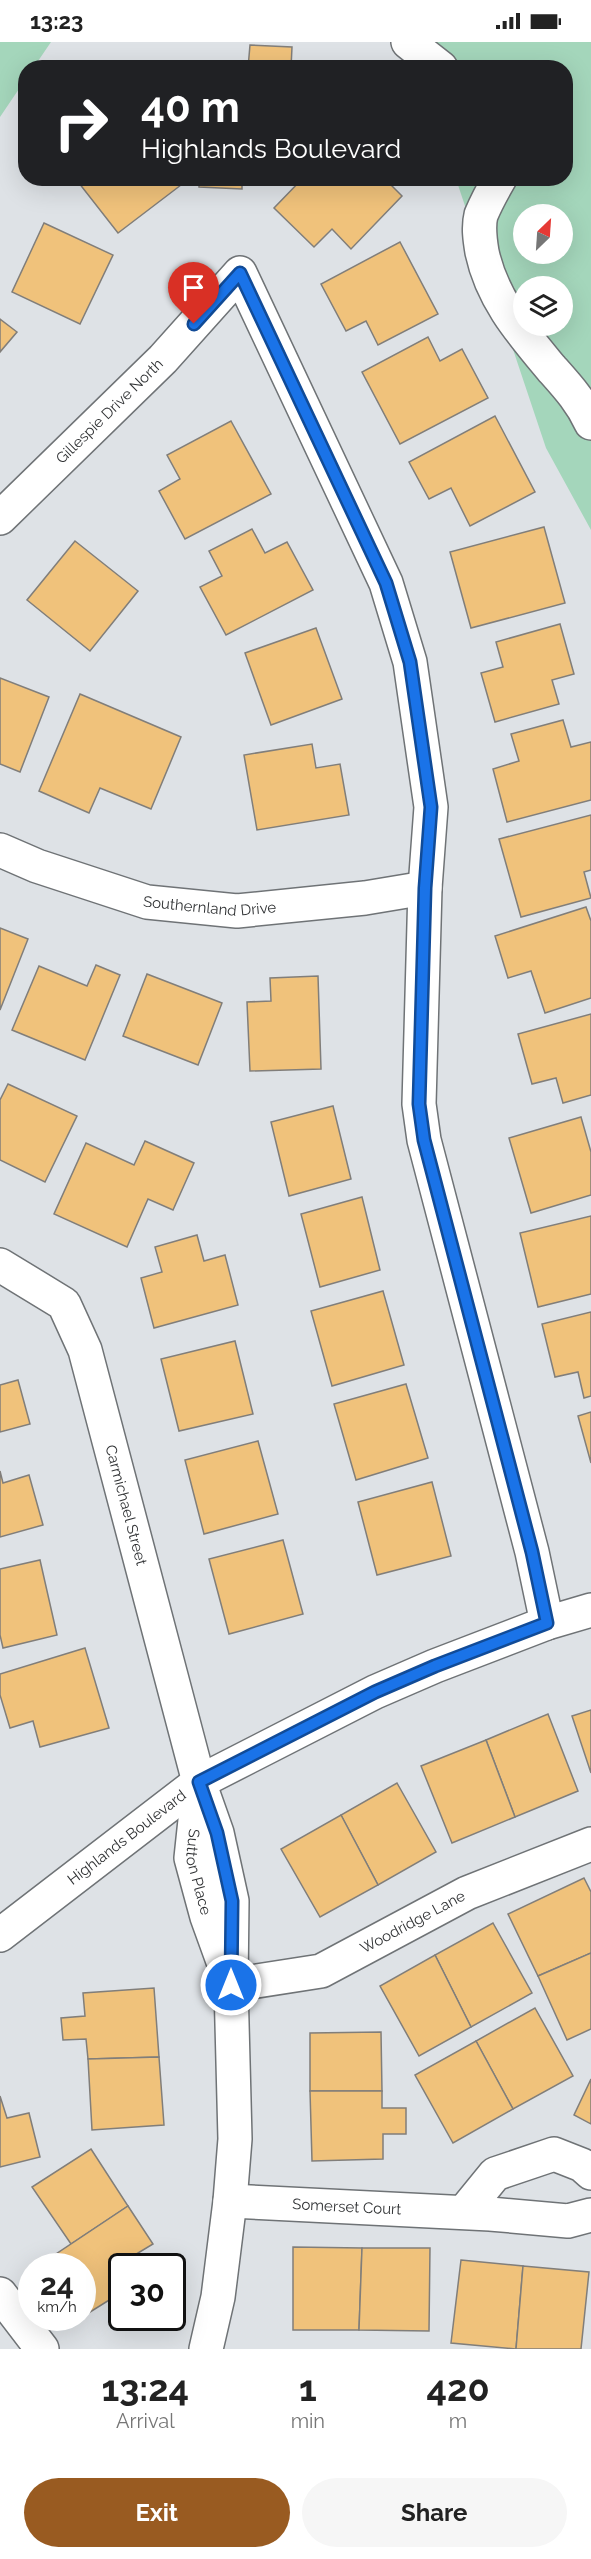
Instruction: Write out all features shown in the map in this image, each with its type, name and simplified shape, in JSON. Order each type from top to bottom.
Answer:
[{"type":"street","points":[[408,42],[431,60]]},
{"type":"street","points":[[496,186],[479,226],[488,278],[515,325],[574,392],[591,423]]},
{"type":"street","name":"Gillespie Drive North","points":[[0,518],[163,359],[240,273],[386,583],[410,662],[431,807],[425,888],[419,1104],[424,1140],[532,1552],[547,1623]]},
{"type":"street","name":"Southernland Drive","points":[[0,850],[37,866],[147,902],[237,911],[365,898],[425,888]]},
{"type":"street","name":"Carmichael Street","points":[[0,1265],[64,1304],[85,1350],[199,1782]]},
{"type":"street","name":"Highlands Boulevard","points":[[0,1935],[199,1782],[375,1692],[547,1623],[591,1610]]},
{"type":"street","name":"Sutton Place","points":[[199,1782],[217,1833],[232,1901],[231,1985],[235,2139],[218,2296],[206,2349]]},
{"type":"street","name":"Woodridge Lane","points":[[231,1985],[321,1971],[467,1893],[591,1844]]},
{"type":"street","points":[[464,2212],[495,2174],[554,2154],[582,2165],[591,2173]]},
{"type":"street","name":"Somerset Court","points":[[230,2201],[464,2212],[568,2221],[591,2216]]},
{"type":"street","points":[[0,2294],[42,2349]]},
{"type":"green space","points":[[0,42],[51,42],[39,60],[18,60],[18,90],[0,117]]},
{"type":"green space","points":[[404,42],[591,42],[591,530],[546,448],[458,186],[573,186],[573,60],[414,60]]},
{"type":"building","points":[[250,45],[292,47],[291,60],[249,60]]},
{"type":"building","points":[[81,186],[180,186],[118,233]]},
{"type":"building","points":[[242,186],[242,189],[199,187]]},
{"type":"building","points":[[295,186],[392,186],[402,196],[351,249],[332,229],[314,247],[274,208]]},
{"type":"building","points":[[44,223],[113,255],[80,324],[12,292]]},
{"type":"building","points":[[400,242],[438,314],[378,345],[366,321],[346,331],[321,284]]},
{"type":"building","points":[[0,319],[17,332],[0,352]]},
{"type":"building","points":[[428,337],[440,361],[462,349],[488,398],[400,444],[362,372]]},
{"type":"building","points":[[495,416],[535,492],[470,526],[451,488],[429,499],[409,462]]},
{"type":"building","points":[[231,421],[271,494],[185,539],[159,491],[180,479],[167,455]]},
{"type":"building","points":[[544,527],[565,603],[471,628],[450,552]]},
{"type":"building","points":[[252,529],[265,553],[287,542],[313,590],[226,635],[200,587],[222,576],[209,551]]},
{"type":"building","points":[[75,541],[138,591],[90,651],[27,600]]},
{"type":"building","points":[[560,624],[574,674],[552,680],[559,704],[495,722],[481,673],[503,667],[496,642]]},
{"type":"building","points":[[316,628],[342,699],[271,725],[245,653]]},
{"type":"building","points":[[0,678],[49,697],[20,772],[0,764]]},
{"type":"building","points":[[80,694],[181,737],[151,809],[100,788],[89,813],[39,791]]},
{"type":"building","points":[[563,720],[571,747],[591,742],[591,800],[507,822],[493,769],[519,761],[511,734]]},
{"type":"building","points":[[312,744],[316,768],[340,764],[349,815],[257,830],[244,755]]},
{"type":"building","points":[[591,815],[591,870],[584,872],[591,898],[521,917],[499,839]]},
{"type":"building","points":[[586,907],[591,921],[591,998],[545,1013],[531,971],[508,978],[495,936]]},
{"type":"building","points":[[0,928],[28,939],[0,1010]]},
{"type":"building","points":[[96,965],[120,975],[85,1060],[12,1030],[39,966],[87,986]]},
{"type":"building","points":[[147,974],[222,1003],[198,1065],[123,1036]]},
{"type":"building","points":[[318,976],[321,1069],[250,1071],[247,1002],[271,1001],[270,978]]},
{"type":"building","points":[[591,1014],[591,1095],[563,1103],[556,1078],[532,1084],[518,1034]]},
{"type":"building","points":[[8,1084],[77,1116],[45,1182],[0,1160],[0,1100]]},
{"type":"building","points":[[333,1106],[351,1179],[289,1196],[271,1122]]},
{"type":"building","points":[[581,1117],[591,1152],[591,1195],[531,1213],[509,1138]]},
{"type":"building","points":[[145,1141],[194,1163],[173,1210],[148,1199],[127,1247],[54,1214],[86,1143],[134,1165]]},
{"type":"building","points":[[362,1197],[380,1270],[320,1287],[301,1214]]},
{"type":"building","points":[[591,1216],[591,1294],[538,1307],[520,1233]]},
{"type":"building","points":[[197,1235],[204,1261],[225,1255],[238,1305],[154,1328],[141,1278],[162,1272],[155,1247]]},
{"type":"building","points":[[383,1291],[404,1365],[332,1386],[311,1311]]},
{"type":"building","points":[[591,1312],[591,1396],[584,1398],[578,1372],[555,1377],[542,1324]]},
{"type":"building","points":[[235,1341],[253,1414],[179,1431],[161,1359]]},
{"type":"building","points":[[18,1380],[30,1424],[0,1432],[0,1385]]},
{"type":"building","points":[[406,1384],[428,1458],[356,1480],[334,1404]]},
{"type":"building","points":[[591,1412],[591,1463],[578,1416]]},
{"type":"building","points":[[258,1441],[278,1514],[204,1534],[185,1460]]},
{"type":"building","points":[[0,1471],[3,1483],[29,1475],[43,1525],[0,1537]]},
{"type":"building","points":[[432,1482],[451,1556],[377,1575],[358,1502]]},
{"type":"building","points":[[283,1540],[303,1614],[229,1634],[209,1559]]},
{"type":"building","points":[[40,1560],[57,1635],[3,1648],[0,1635],[0,1569]]},
{"type":"building","points":[[85,1648],[109,1728],[40,1747],[33,1721],[10,1728],[0,1695],[0,1674]]},
{"type":"building","points":[[591,1710],[591,1773],[572,1716]]},
{"type":"building","points":[[548,1714],[578,1791],[515,1817],[486,1740]]},
{"type":"building","points":[[486,1740],[515,1817],[452,1843],[421,1766]]},
{"type":"building","points":[[397,1783],[436,1852],[378,1885],[341,1815]]},
{"type":"building","points":[[341,1815],[378,1885],[320,1917],[281,1849]]},
{"type":"building","points":[[584,1878],[591,1892],[591,1953],[538,1976],[508,1914]]},
{"type":"building","points":[[493,1923],[532,1993],[471,2027],[435,1955]]},
{"type":"building","points":[[591,1953],[591,2029],[567,2040],[538,1976]]},
{"type":"building","points":[[435,1955],[471,2027],[419,2056],[380,1986]]},
{"type":"building","points":[[154,1988],[159,2057],[88,2059],[86,2039],[63,2040],[61,2018],[85,2016],[83,1993]]},
{"type":"building","points":[[535,2008],[573,2076],[513,2109],[476,2041]]},
{"type":"building","points":[[381,2032],[382,2091],[310,2091],[310,2033]]},
{"type":"building","points":[[476,2041],[513,2109],[453,2143],[415,2075]]},
{"type":"building","points":[[159,2057],[164,2125],[92,2130],[88,2059]]},
{"type":"building","points":[[591,2079],[591,2124],[574,2115]]},
{"type":"building","points":[[310,2091],[382,2091],[382,2108],[406,2108],[406,2134],[383,2134],[383,2159],[312,2161]]},
{"type":"building","points":[[0,2096],[7,2118],[29,2113],[40,2157],[0,2167]]},
{"type":"building","points":[[91,2149],[128,2206],[71,2244],[32,2187]]},
{"type":"building","points":[[128,2206],[153,2244],[138,2253],[108,2253],[108,2301],[96,2308],[96,2253],[58,2253]]},
{"type":"building","points":[[293,2247],[362,2248],[359,2330],[293,2330]]},
{"type":"building","points":[[362,2248],[430,2248],[429,2331],[359,2330]]},
{"type":"building","points":[[461,2260],[523,2266],[516,2349],[451,2343]]},
{"type":"building","points":[[523,2266],[589,2272],[581,2349],[516,2349]]},
{"type":"route","points":[[194,324],[240,273],[386,583],[410,662],[431,807],[425,888],[419,1104],[424,1140],[532,1552],[547,1623],[375,1692],[199,1782],[217,1833],[232,1901],[231,1985]]}]
